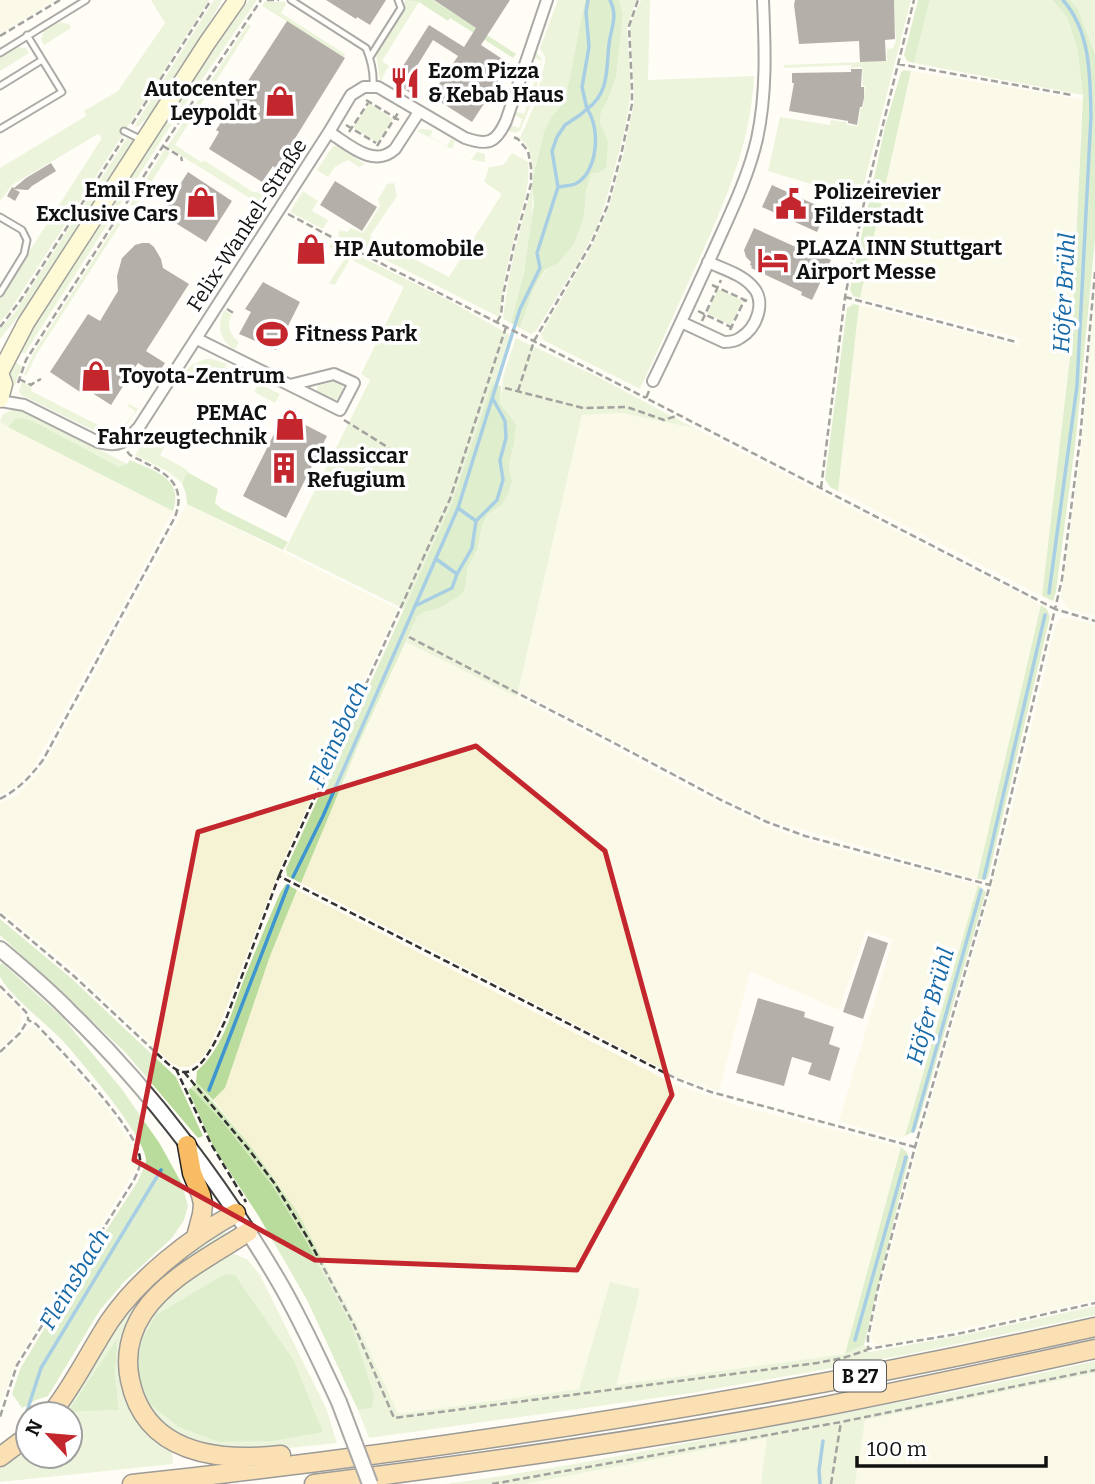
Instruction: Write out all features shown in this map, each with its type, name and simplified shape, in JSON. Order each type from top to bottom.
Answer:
[{"type":"highway","points":[[187,1145],[192,1173],[203,1204],[196,1237]]},
{"type":"highway","points":[[61,1400],[110,1321],[139,1285],[196,1237],[236,1213]]},
{"type":"highway","points":[[248,1232],[171,1283],[141,1315],[128,1355],[128,1369],[135,1396],[145,1416],[159,1432],[178,1444],[201,1453],[244,1458],[297,1454],[331,1461]]},
{"type":"highway","name":"B 27","points":[[132,1484],[331,1461],[662,1412],[922,1364],[1095,1327]]},
{"type":"highway","name":"B 27","points":[[314,1484],[526,1455],[758,1418],[1095,1349]]},
{"type":"main road","points":[[207,43],[228,0]]},
{"type":"main road","points":[[0,400],[4,384],[0,373],[26,323],[237,0]]},
{"type":"main road","points":[[0,348],[26,323]]},
{"type":"street","points":[[355,92],[364,87],[375,86],[465,138],[486,143],[495,139],[501,131],[547,0]]},
{"type":"street","points":[[653,382],[747,172],[756,140],[764,88],[763,0]]},
{"type":"street","name":"Felix-Wankel-Straße","points":[[121,444],[139,427],[355,92]]},
{"type":"street","points":[[370,157],[380,158],[391,153],[419,112]]},
{"type":"street","name":"Felix-Wankel-Straße","points":[[329,132],[370,157]]},
{"type":"street","points":[[681,322],[724,342],[746,334],[760,307],[760,298],[751,285],[708,262]]},
{"type":"street","name":"Felix-Wankel-Straße","points":[[197,339],[340,410]]},
{"type":"street","points":[[290,385],[334,374],[354,383],[340,410]]},
{"type":"street","points":[[0,400],[24,405],[99,442],[108,445],[121,444]]},
{"type":"street","points":[[0,948],[72,1013],[136,1081],[236,1213],[307,1334],[339,1402],[369,1484]]},
{"type":"lane","points":[[0,53],[86,0]]},
{"type":"lane","points":[[291,0],[366,48],[375,86]]},
{"type":"lane","points":[[370,57],[401,8],[398,0]]},
{"type":"lane","points":[[0,129],[62,92],[27,36]]},
{"type":"lane","points":[[0,86],[42,60]]},
{"type":"lane","points":[[126,131],[144,141]]},
{"type":"lane","points":[[0,217],[22,230],[27,240],[24,254],[0,293]]},
{"type":"path","points":[[0,37],[60,0]]},
{"type":"path","points":[[0,327],[20,301],[211,0]]},
{"type":"path","points":[[26,360],[163,146],[261,0]]},
{"type":"path","points":[[267,0],[279,0]]},
{"type":"path","points":[[518,391],[534,341],[591,244],[607,207],[632,104],[629,26],[638,0]]},
{"type":"path","points":[[821,488],[845,297],[866,193],[914,0]]},
{"type":"path","points":[[898,64],[1072,95]]},
{"type":"path","points":[[343,141],[369,101],[375,86]]},
{"type":"path","points":[[355,92],[410,127]]},
{"type":"path","points":[[370,157],[405,103]]},
{"type":"path","points":[[337,119],[391,153]]},
{"type":"path","points":[[497,322],[501,315],[514,241],[531,184],[528,151],[518,139],[501,131]]},
{"type":"path","points":[[163,146],[181,157],[182,161]]},
{"type":"path","points":[[279,209],[1055,609],[1095,621]]},
{"type":"path","points":[[697,331],[726,270]]},
{"type":"path","points":[[869,1349],[868,1337],[877,1292],[915,1147],[990,885],[1062,579],[1080,439],[1095,272]]},
{"type":"path","points":[[700,279],[760,307]]},
{"type":"path","points":[[724,342],[751,285]]},
{"type":"path","points":[[845,297],[1016,342]]},
{"type":"path","points":[[688,307],[746,334]]},
{"type":"path","points":[[184,1072],[193,1070],[216,1041],[279,876],[450,499],[507,327]]},
{"type":"path","points":[[19,379],[31,385],[41,379]]},
{"type":"path","points":[[646,398],[653,382]]},
{"type":"path","points":[[505,388],[583,408],[627,407],[664,420],[679,415]]},
{"type":"path","points":[[340,410],[344,420],[389,448]]},
{"type":"path","points":[[0,799],[17,790],[43,760],[179,506],[180,499],[171,477],[130,455],[121,444]]},
{"type":"path","points":[[409,638],[767,822],[804,836],[990,885]]},
{"type":"path","points":[[279,876],[677,1079],[711,1093],[915,1147]]},
{"type":"path","points":[[0,914],[75,977],[166,1062],[184,1072],[250,1151],[275,1184],[310,1242],[354,1325],[394,1418],[817,1363],[869,1349],[957,1334],[1095,1303]]},
{"type":"path","points":[[0,986],[28,1015],[28,1020],[20,1032],[0,1052]]},
{"type":"path","points":[[0,1417],[17,1365],[134,1180],[140,1166],[140,1156],[123,1124],[87,1079],[36,1024],[28,1020]]},
{"type":"path","points":[[492,1484],[841,1422],[1095,1370]]},
{"type":"path","points":[[831,1484],[841,1422]]},
{"type":"highlighted area","points":[[476,746],[605,851],[672,1095],[577,1270],[315,1260],[134,1160],[198,832]]},
{"type":"shaded area","points":[[0,0],[55,0],[0,34]]},
{"type":"shaded area","points":[[911,71],[1082,100],[1071,349],[1042,596],[838,491],[859,305],[1019,346],[1020,338],[860,298]]},
{"type":"shaded area","points":[[1095,290],[1095,616],[1068,609],[1061,599],[1082,441]]},
{"type":"shaded area","points":[[621,413],[694,428],[1041,605],[977,879],[768,820],[519,691],[582,415]]},
{"type":"shaded area","points":[[0,422],[173,511],[31,771],[15,787],[0,795]]},
{"type":"shaded area","points":[[187,504],[398,609],[282,864],[209,1048],[200,1060],[189,1067],[180,1067],[170,1062],[77,973],[0,910],[0,803],[17,795],[39,772]]},
{"type":"shaded area","points":[[1060,618],[1095,625],[1095,1300],[879,1346],[873,1342],[871,1336],[874,1317],[916,1153],[982,925],[1055,628]]},
{"type":"shaded area","points":[[406,642],[517,697],[703,796],[775,830],[829,847],[978,885],[905,1136],[899,1139],[839,1121],[893,939],[866,930],[839,1010],[750,971],[719,1091],[680,1078],[301,883],[360,741]]},
{"type":"shaded area","points":[[297,890],[678,1086],[743,1107],[901,1147],[845,1354],[615,1385],[640,1289],[610,1282],[579,1389],[397,1414],[362,1335],[298,1213],[250,1145],[213,1100],[225,1088],[270,956]]},
{"type":"shaded area","points":[[0,991],[21,1011],[22,1018],[17,1031],[0,1048]]},
{"type":"shaded area","points":[[30,1027],[36,1028],[105,1105],[135,1150],[138,1165],[18,1359],[0,1404],[0,1056]]},
{"type":"shaded area","points":[[1095,1373],[1095,1484],[855,1484],[865,1420]]},
{"type":"shaded area","points":[[768,1438],[761,1484],[525,1484]]},
{"type":"green space","points":[[151,0],[209,0],[9,312],[0,322],[0,297],[102,138],[98,134],[12,185],[0,201],[0,168],[86,116],[84,111],[118,91],[165,23]]},
{"type":"green space","points":[[214,0],[222,0],[195,48],[157,106],[137,127],[135,125]]},
{"type":"green space","points":[[249,0],[257,0],[175,119],[25,353],[17,352],[142,156]]},
{"type":"green space","points":[[405,0],[419,2],[382,61],[389,66],[380,80],[376,55],[404,8]]},
{"type":"green space","points":[[405,0],[433,0],[516,54],[513,58],[450,18],[448,21],[419,2]]},
{"type":"green space","points":[[558,0],[585,0],[565,103],[547,128],[533,175],[529,151],[520,138],[534,106],[545,63],[540,48]]},
{"type":"green space","points":[[585,0],[619,0],[623,15],[616,77],[601,112],[600,123],[608,141],[606,168],[591,174],[586,191],[584,216],[574,244],[558,263],[545,270],[533,290],[520,328],[511,323],[524,271],[534,204],[533,176],[544,132],[553,115],[565,102]]},
{"type":"green space","points":[[619,0],[636,0],[627,27],[631,86],[624,133],[597,227],[536,331],[531,334],[520,328],[533,290],[546,270],[558,263],[584,216],[586,191],[591,174],[598,173],[608,141],[600,124],[601,112],[616,77],[623,15]]},
{"type":"green space","points":[[641,0],[650,0],[648,80],[754,76],[748,126],[726,197],[640,389],[543,340],[541,334],[591,248],[609,207],[634,103],[630,29]]},
{"type":"green space","points":[[894,0],[911,0],[860,199],[768,171],[780,117],[830,125],[831,120],[858,126],[863,108],[865,86],[862,67],[851,68],[851,65],[784,68],[784,65],[887,61],[887,49],[893,48],[896,40]]},
{"type":"green space","points":[[918,0],[930,0],[914,63],[907,61],[904,55]]},
{"type":"green space","points":[[930,0],[1052,0],[1067,17],[1077,48],[1083,95],[914,63]]},
{"type":"green space","points":[[1052,0],[1070,0],[1078,9],[1095,54],[1095,240],[1076,438],[1053,601],[1042,596],[1071,349],[1083,95],[1077,48],[1067,17]]},
{"type":"green space","points":[[1070,0],[1095,0],[1095,54],[1078,9]]},
{"type":"green space","points":[[265,1],[284,1],[286,4],[281,13],[345,54],[344,57],[262,6]]},
{"type":"green space","points":[[60,22],[69,24],[71,28],[44,45],[41,39],[44,31]]},
{"type":"green space","points":[[248,24],[251,26],[175,145],[253,192],[266,197],[261,205],[167,147]]},
{"type":"green space","points":[[17,47],[26,48],[29,53],[0,71],[0,57]]},
{"type":"green space","points":[[536,52],[542,59],[542,61],[534,58]]},
{"type":"green space","points":[[542,61],[534,97],[520,131],[509,131],[511,125],[519,128],[522,119],[514,115],[516,112],[524,114],[530,96],[522,93],[523,90],[531,92],[537,74],[530,71],[531,67],[539,70]]},
{"type":"green space","points":[[911,71],[860,298],[853,296],[850,289],[885,127],[901,72]]},
{"type":"green space","points":[[369,103],[393,119],[378,143],[353,127]]},
{"type":"green space","points":[[433,130],[430,137],[447,146],[451,139],[455,141],[452,149],[472,159],[477,152],[485,154],[485,162],[473,160],[417,131]]},
{"type":"green space","points":[[127,138],[134,142],[33,298],[0,339],[0,329],[15,312]]},
{"type":"green space","points":[[333,146],[365,164],[359,167],[348,160],[335,167],[328,177],[317,170]]},
{"type":"green space","points":[[165,149],[170,153],[135,207],[130,204]]},
{"type":"green space","points":[[512,153],[528,162],[528,182],[508,260],[499,317],[338,236],[340,230],[347,232],[351,228],[363,233],[380,206],[378,199],[387,184],[394,183],[397,196],[370,236],[449,277],[502,194],[484,182],[489,167],[503,165]]},
{"type":"green space","points":[[532,187],[530,237],[511,323],[503,319],[505,302],[514,252]]},
{"type":"green space","points":[[303,191],[318,201],[312,211],[328,220],[323,229],[290,212]]},
{"type":"green space","points":[[122,215],[125,217],[36,355],[26,376],[24,375],[33,354]]},
{"type":"green space","points":[[331,242],[448,300],[510,335],[453,503],[404,609],[285,550],[370,380],[361,374],[404,287],[350,259],[335,285],[329,283],[346,257],[329,247]]},
{"type":"green space","points":[[718,289],[743,301],[731,325],[707,314]]},
{"type":"green space","points":[[853,304],[859,305],[838,491],[830,487],[825,479],[847,308]]},
{"type":"green space","points":[[224,310],[232,315],[230,330],[239,342],[235,350],[221,333],[220,322]]},
{"type":"green space","points":[[516,338],[598,377],[694,428],[621,413],[582,415],[517,697],[406,642],[417,617],[424,612],[438,609],[465,588],[468,567],[478,548],[482,526],[488,514],[501,506],[512,481],[509,466],[516,424],[500,403],[504,373]]},
{"type":"green space","points":[[205,359],[227,364],[223,372],[206,369],[191,378],[183,374],[190,366]]},
{"type":"green space","points":[[13,360],[22,367],[10,397],[6,395],[7,373]]},
{"type":"green space","points":[[334,381],[342,387],[341,398],[331,400],[318,394],[318,386]]},
{"type":"green space","points":[[22,382],[32,386],[31,391],[108,430],[121,426],[130,419],[135,411],[127,406],[129,404],[138,409],[124,428],[118,432],[101,434],[21,395],[19,391]]},
{"type":"green space","points":[[259,384],[280,394],[275,403],[254,392]]},
{"type":"green space","points":[[492,384],[501,386],[500,403],[516,424],[509,466],[512,481],[509,492],[501,506],[488,514],[482,526],[478,548],[468,567],[462,594],[438,609],[424,612],[417,617],[360,741],[301,883],[287,876],[286,869],[452,503]]},
{"type":"green space","points":[[13,409],[38,417],[127,464],[119,467],[33,421],[19,420],[8,427],[0,422],[2,415]]},
{"type":"green space","points":[[15,419],[33,421],[119,467],[130,460],[157,472],[171,483],[175,500],[173,511],[8,427]]},
{"type":"green space","points":[[147,437],[165,446],[160,455],[188,470],[182,483],[167,471],[135,455]]},
{"type":"green space","points":[[187,472],[218,489],[215,503],[222,509],[288,542],[283,550],[187,504],[182,483]]},
{"type":"green space","points":[[1041,605],[1047,609],[1050,617],[988,878],[977,879]]},
{"type":"green space","points":[[286,884],[297,890],[270,956],[225,1088],[213,1100],[196,1082],[197,1071],[207,1061],[221,1038],[267,923]]},
{"type":"green space","points":[[978,885],[986,892],[916,1130],[905,1136]]},
{"type":"green space","points":[[0,919],[71,978],[176,1077],[203,1136],[198,1138],[125,1052],[0,935]]},
{"type":"green space","points":[[2,963],[62,1017],[121,1088],[160,1144],[182,1184],[188,1206],[184,1220],[172,1238],[125,1281],[100,1310],[48,1396],[36,1400],[16,1400],[12,1394],[20,1369],[138,1181],[146,1161],[136,1135],[95,1079],[60,1038],[3,982],[0,965]]},
{"type":"green space","points":[[196,1082],[250,1145],[298,1213],[362,1335],[398,1414],[579,1389],[610,1282],[640,1289],[616,1385],[845,1354],[864,1345],[870,1352],[1095,1306],[1095,1315],[904,1355],[692,1393],[369,1438],[358,1410],[372,1408],[351,1324],[272,1185],[222,1121],[191,1088]]},
{"type":"green space","points":[[191,1088],[222,1121],[272,1185],[305,1239],[351,1324],[374,1396],[372,1408],[358,1410],[307,1300],[258,1215],[214,1148],[188,1090]]},
{"type":"green space","points":[[901,1147],[909,1158],[864,1345],[845,1354]]},
{"type":"green space","points":[[224,1231],[227,1233],[227,1236],[123,1337],[119,1362],[121,1386],[132,1412],[146,1432],[172,1452],[173,1464],[0,1482],[0,1466],[14,1456],[14,1470],[84,1470],[84,1411],[119,1410],[115,1372],[118,1339],[77,1400],[71,1400],[125,1313],[143,1291],[213,1235]]},
{"type":"green space","points":[[234,1254],[247,1259],[260,1275],[326,1408],[337,1443],[249,1452],[204,1448],[176,1436],[141,1402],[132,1356],[154,1306],[179,1284],[223,1255]]},
{"type":"green space","points":[[225,1274],[235,1275],[294,1361],[323,1432],[273,1441],[219,1442],[179,1427],[148,1403],[135,1374],[142,1340],[156,1315]]},
{"type":"green space","points":[[118,1337],[115,1372],[119,1410],[84,1411],[84,1400],[76,1400]]},
{"type":"green space","points":[[1095,1361],[1095,1373],[865,1420],[855,1484],[761,1484],[767,1438],[525,1484],[446,1484],[682,1444],[928,1397]]},
{"type":"building","points":[[326,0],[386,0],[370,25]]},
{"type":"building","points":[[434,0],[510,0],[481,45],[510,64],[472,122],[431,96],[458,56],[433,40],[409,79],[416,84],[410,93],[391,80],[396,72],[398,74],[429,25],[464,47],[476,28]]},
{"type":"building","points":[[795,0],[894,0],[895,39],[885,40],[886,61],[860,62],[859,41],[799,44]]},
{"type":"building","points":[[287,21],[345,58],[276,169],[273,166],[262,182],[209,149],[219,132],[216,130]]},
{"type":"building","points":[[851,69],[862,69],[861,87],[864,87],[857,125],[848,121],[789,111],[794,83],[792,73],[851,72]]},
{"type":"building","points":[[51,163],[56,171],[28,190],[14,189],[20,192],[15,201],[7,196],[12,187]]},
{"type":"building","points":[[188,172],[232,201],[206,242],[161,214]]},
{"type":"building","points":[[335,181],[377,207],[362,231],[320,205]]},
{"type":"building","points":[[772,185],[827,210],[817,232],[762,207]]},
{"type":"building","points":[[843,203],[853,206],[850,217],[839,213]]},
{"type":"building","points":[[754,228],[818,257],[819,254],[831,260],[812,300],[801,295],[802,292],[751,268],[751,262],[744,250]]},
{"type":"building","points":[[311,240],[320,247],[312,259],[302,252]]},
{"type":"building","points":[[149,243],[154,247],[163,268],[189,284],[146,351],[165,363],[157,375],[138,363],[111,405],[86,389],[83,394],[50,372],[88,314],[100,321],[118,291],[117,276],[122,258],[135,245]]},
{"type":"building","points":[[263,282],[300,302],[276,350],[239,334],[251,312],[245,309]]},
{"type":"building","name":"Classiccar Refugium","points":[[284,414],[327,436],[286,518],[243,496]]},
{"type":"building","points":[[868,936],[888,943],[863,1019],[843,1012]]},
{"type":"building","points":[[758,998],[805,1012],[804,1017],[834,1027],[829,1044],[840,1048],[830,1081],[808,1074],[812,1063],[792,1057],[784,1086],[736,1073]]},
{"type":"waterway","name":"Fleinsbach","points":[[293,877],[323,816],[458,508],[520,309],[540,268],[537,253],[558,187],[552,151],[565,125],[587,109],[582,87],[589,47],[586,12],[588,0]]},
{"type":"waterway","name":"Fleinsbach","points":[[558,187],[575,184],[583,178],[593,160],[594,127],[587,109],[600,94],[606,76],[614,19],[610,0]]},
{"type":"waterway","name":"Höfer Brühl","points":[[1049,593],[1077,386],[1091,116],[1089,70],[1084,40],[1063,0]]},
{"type":"waterway","name":"Fleinsbach","points":[[417,605],[452,588],[472,548],[476,521],[497,500],[503,480],[500,460],[506,438],[505,421],[493,399]]},
{"type":"waterway","name":"Fleinsbach","points":[[458,508],[476,521]]},
{"type":"waterway","name":"Fleinsbach","points":[[436,559],[457,574]]},
{"type":"waterway","name":"Höfer Brühl","points":[[984,878],[1045,615]]},
{"type":"waterway","name":"Fleinsbach","points":[[209,1090],[288,886]]},
{"type":"waterway","name":"Höfer Brühl","points":[[913,1131],[981,890]]},
{"type":"waterway","name":"Höfer Brühl","points":[[855,1340],[906,1157]]},
{"type":"waterway","name":"Fleinsbach","points":[[31,1400],[41,1368],[161,1170]]},
{"type":"waterway","name":"Höfer Brühl","points":[[820,1484],[823,1441]]},
{"type":"place","name":"Ezom Pizza & Kebab Haus","points":[[405,83]]},
{"type":"place","name":"Autocenter Leypoldt","points":[[280,101]]},
{"type":"place","name":"Emil Frey Exclusive Cars","points":[[201,202]]},
{"type":"place","name":"Polizeirevier Filderstadt","points":[[791,204]]},
{"type":"place","name":"HP Automobile","points":[[311,249]]},
{"type":"place","name":"PLAZA INN Stuttgart Airport Messe","points":[[773,260]]},
{"type":"place","name":"Fitness Park","points":[[272,334]]},
{"type":"place","name":"Toyota-Zentrum","points":[[96,376]]},
{"type":"place","name":"PEMAC Fahrzeugtechnik","points":[[290,425]]},
{"type":"place","name":"Classiccar Refugium","points":[[284,468]]}]
